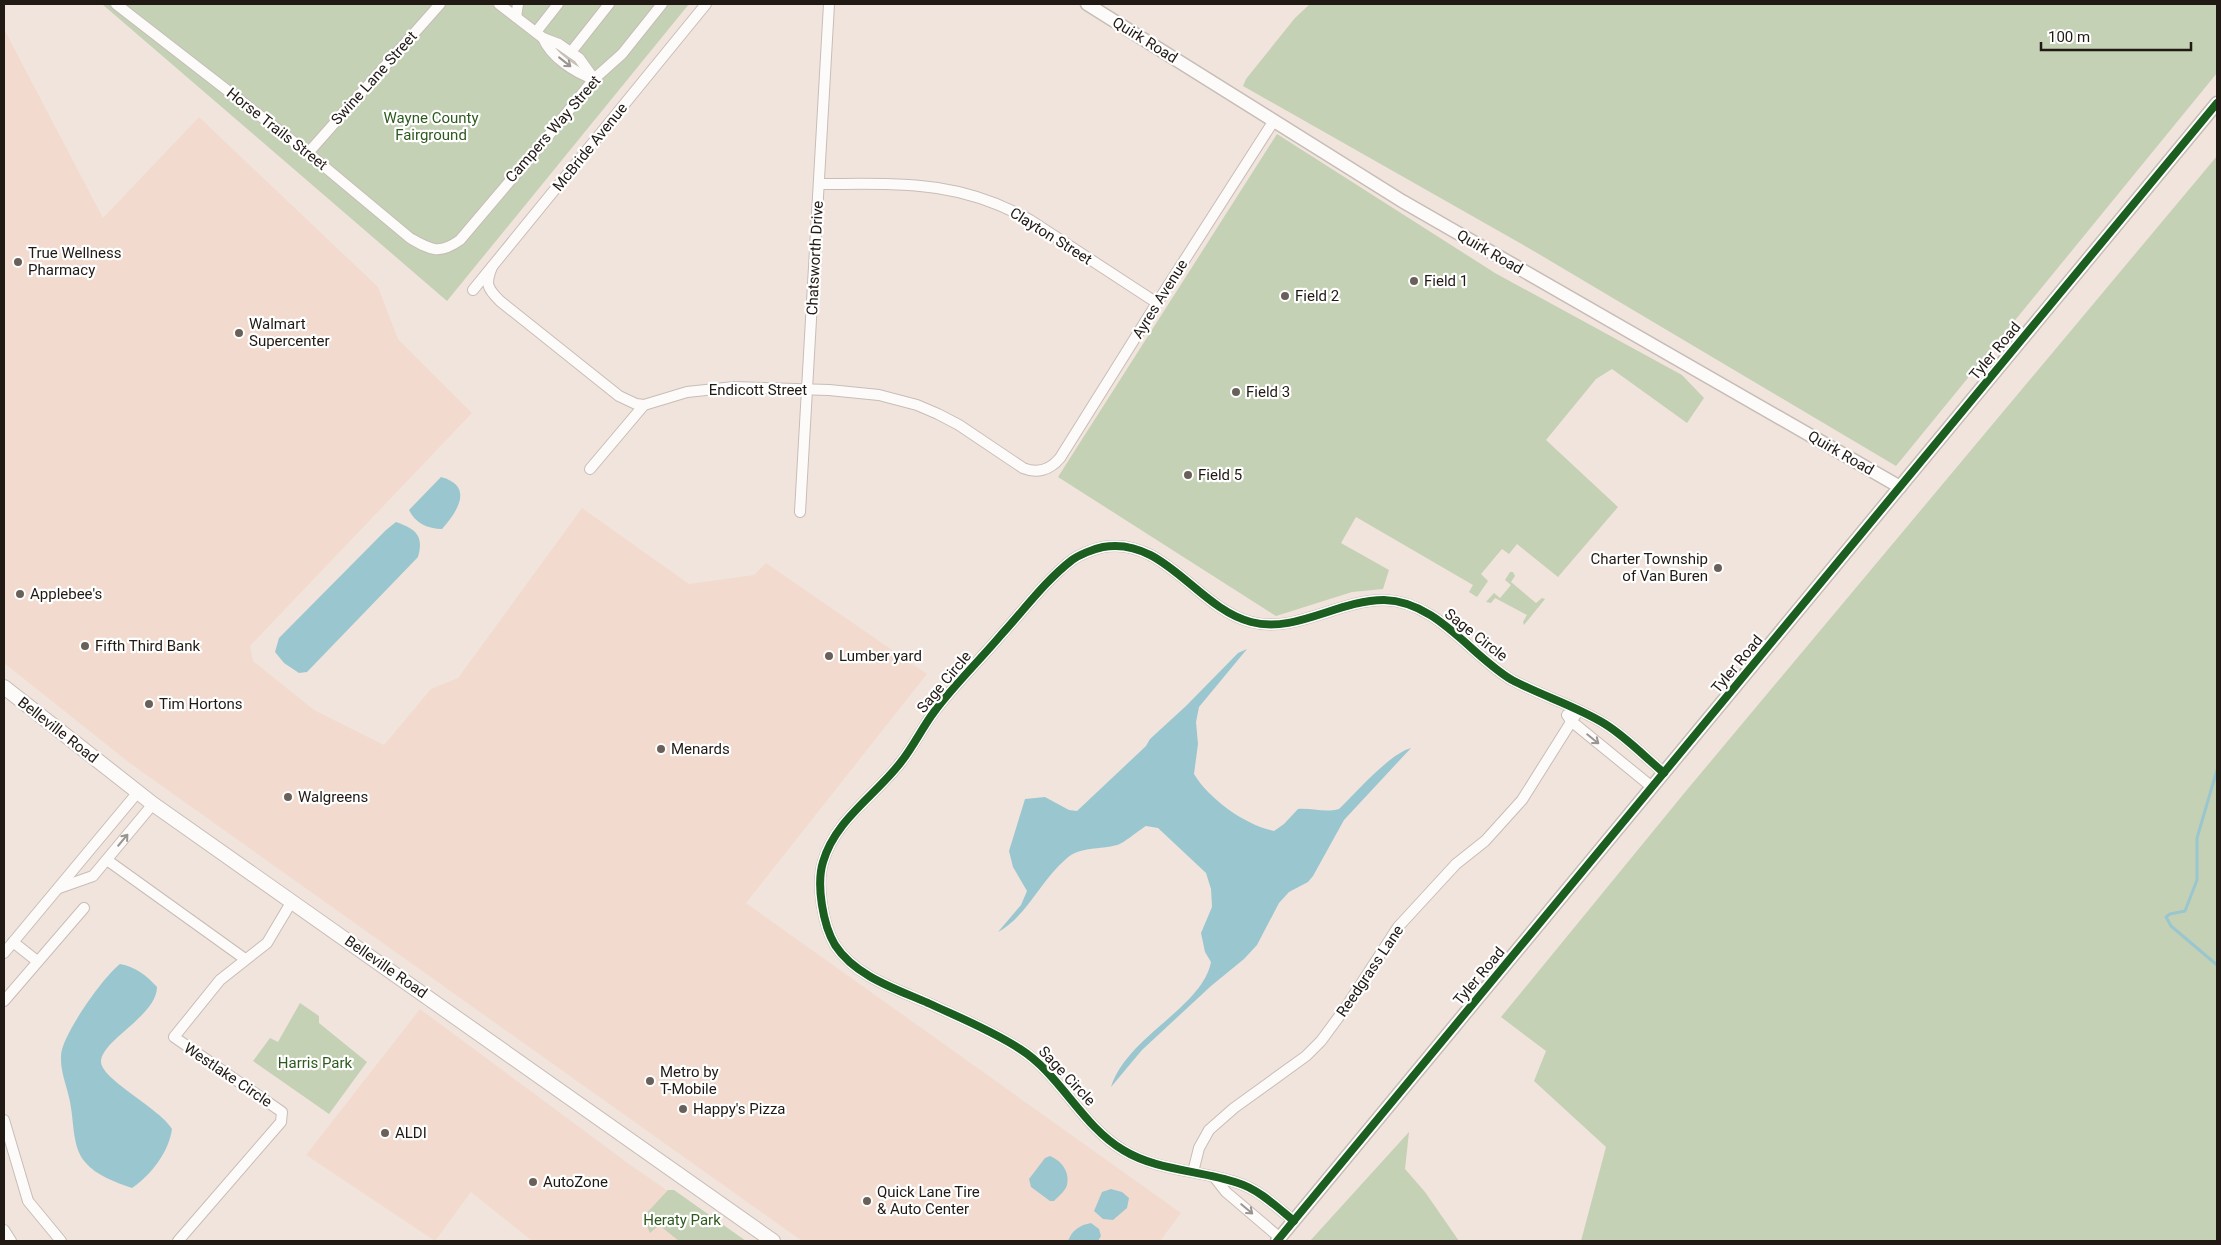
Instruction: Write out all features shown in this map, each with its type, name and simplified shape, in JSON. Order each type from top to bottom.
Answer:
[{"type":"main road","name":"Belleville Road","points":[[4,687],[153,804],[773,1241]]},
{"type":"street","name":"Horse Trails Street","points":[[116,4],[308,153],[410,238],[426,247],[441,250]]},
{"type":"street","name":"Swine Lane Street","points":[[308,153],[440,4]]},
{"type":"street","points":[[499,4],[539,35],[559,44],[580,58],[594,80]]},
{"type":"street","points":[[516,17],[518,4]]},
{"type":"street","points":[[539,35],[558,4]]},
{"type":"street","points":[[571,52],[609,4]]},
{"type":"street","name":"Campers Way Street","points":[[441,250],[460,240],[550,135],[594,80],[622,54],[662,4]]},
{"type":"street","name":"McBride Avenue","points":[[473,290],[706,4]]},
{"type":"street","name":"Chatsworth Drive","points":[[800,512],[829,4]]},
{"type":"street","name":"Quirk Road","points":[[1088,4],[1402,202],[1900,487]]},
{"type":"street","points":[[539,35],[547,48],[581,75],[594,80]]},
{"type":"street","name":"Tyler Road","points":[[1278,1240],[2217,103]]},
{"type":"street","name":"Ayres Avenue","points":[[1043,471],[1053,466],[1060,458],[1273,122]]},
{"type":"street","name":"Clayton Street","points":[[818,184],[919,184],[970,194],[1017,213],[1157,303]]},
{"type":"street","points":[[492,267],[488,278],[489,288],[500,301],[619,396],[636,404],[644,405]]},
{"type":"street","name":"Endicott Street","points":[[644,405],[687,392],[734,387],[808,389],[879,395],[918,405],[959,425],[1022,468],[1043,471]]},
{"type":"street","points":[[590,469],[644,405]]},
{"type":"street","name":"Sage Circle","points":[[1294,1221],[1273,1204],[1241,1183],[1152,1162],[1122,1150],[1096,1128],[1041,1066],[1020,1049],[966,1020],[876,980],[838,949],[825,926],[821,867],[829,846],[842,824],[902,762],[935,711],[1041,590],[1074,558],[1100,547],[1125,546],[1162,561],[1220,609],[1252,623],[1287,625],[1347,604],[1387,600],[1415,608],[1456,633],[1509,678],[1606,725],[1664,772]]},
{"type":"street","points":[[1560,704],[1571,721],[1652,787]]},
{"type":"street","name":"Reedgrass Lane","points":[[1193,1172],[1199,1148],[1210,1130],[1234,1108],[1306,1056],[1321,1041],[1346,1007],[1398,927],[1456,864],[1486,841],[1522,800],[1578,711]]},
{"type":"street","points":[[4,953],[138,792]]},
{"type":"street","points":[[58,889],[93,876],[153,804]]},
{"type":"street","points":[[107,860],[245,959]]},
{"type":"street","name":"Westlake Circle","points":[[178,1241],[280,1122],[282,1112],[174,1037],[220,980],[267,943],[292,901]]},
{"type":"street","points":[[4,1001],[84,908]]},
{"type":"street","points":[[13,942],[37,961]]},
{"type":"street","points":[[4,1120],[28,1201],[61,1241]]},
{"type":"street","points":[[1215,1178],[1226,1192],[1278,1240]]},
{"type":"street","points":[[4,1230],[11,1241]]},
{"type":"shaded area","points":[[4,29],[103,218],[199,117],[378,287],[398,339],[472,413],[250,646],[253,661],[314,710],[384,745],[431,689],[458,678],[582,508],[689,584],[754,575],[766,563],[927,674],[746,903],[1181,1213],[1160,1241],[802,1241],[131,764],[4,663]]},
{"type":"shaded area","points":[[420,1009],[629,1164],[740,1241],[532,1241],[471,1192],[435,1241],[306,1155]]},
{"type":"green space","name":"Wayne County Fairground","points":[[102,4],[689,4],[447,301]]},
{"type":"green space","points":[[1310,4],[2217,4],[2217,73],[1896,466],[1532,250],[1243,86],[1246,79],[1295,18]]},
{"type":"green space","points":[[1277,134],[1495,273],[1682,375],[1704,398],[1687,423],[1612,369],[1596,379],[1546,440],[1618,507],[1558,577],[1517,544],[1509,554],[1502,549],[1481,574],[1488,581],[1477,597],[1469,592],[1473,585],[1356,517],[1341,543],[1389,570],[1383,589],[1352,592],[1276,616],[1058,477]]},
{"type":"green space","points":[[2217,156],[2217,1241],[1581,1241],[1606,1147],[1534,1081],[1546,1051],[1501,1017],[1686,791]]},
{"type":"green space","points":[[1510,572],[1513,572],[1515,576],[1511,582],[1536,603],[1542,598],[1545,599],[1524,625],[1523,622],[1527,615],[1495,598],[1491,603],[1486,602],[1494,593],[1500,598],[1511,585],[1505,580]]},
{"type":"green space","name":"Harris Park","points":[[300,1003],[319,1016],[319,1023],[367,1062],[329,1114],[253,1061],[270,1038],[278,1042]]},
{"type":"green space","points":[[1409,1132],[1405,1169],[1425,1192],[1459,1241],[1310,1241]]},
{"type":"green space","name":"Heraty Park","points":[[668,1190],[674,1190],[746,1241],[679,1241],[659,1225],[650,1233],[643,1217]]},
{"type":"water","points":[[441,477],[457,486],[460,493],[460,500],[453,515],[442,529],[432,528],[418,522],[409,510]]},
{"type":"water","points":[[396,522],[409,527],[417,534],[420,544],[418,557],[307,672],[299,673],[284,663],[275,652],[279,638]]},
{"type":"water","points":[[1247,649],[1199,707],[1196,722],[1198,744],[1194,774],[1209,793],[1240,817],[1274,831],[1284,824],[1298,809],[1329,811],[1339,809],[1383,765],[1411,748],[1344,820],[1308,882],[1289,892],[1279,903],[1257,945],[1244,959],[1211,986],[1142,1050],[1111,1087],[1120,1069],[1132,1052],[1194,994],[1205,978],[1211,962],[1205,952],[1201,933],[1212,907],[1211,889],[1206,873],[1158,828],[1146,826],[1120,844],[1084,850],[1066,859],[1049,877],[1018,917],[998,932],[1021,905],[1027,891],[1013,867],[1009,851],[1025,799],[1045,797],[1069,810],[1077,811],[1146,746],[1150,739],[1186,706],[1238,653]]},
{"type":"water","points":[[120,964],[131,967],[149,979],[157,987],[155,998],[139,1018],[110,1045],[103,1054],[101,1062],[111,1077],[166,1121],[172,1129],[167,1146],[158,1162],[146,1177],[132,1188],[101,1175],[90,1167],[81,1156],[76,1144],[70,1101],[61,1063],[63,1047],[75,1021],[94,993]]},
{"type":"water","points":[[1050,1156],[1064,1168],[1068,1180],[1062,1193],[1054,1201],[1050,1201],[1031,1187],[1029,1179],[1045,1158]]},
{"type":"water","points":[[1111,1189],[1122,1192],[1129,1198],[1127,1208],[1113,1220],[1103,1219],[1094,1211],[1102,1192]]},
{"type":"water","points":[[1091,1223],[1099,1229],[1101,1236],[1098,1241],[1068,1241],[1077,1229]]},
{"type":"waterway","points":[[2217,770],[2197,838],[2197,880],[2185,911],[2170,914],[2166,917],[2171,926],[2217,965]]},
{"type":"cycle path","points":[[1277,1241],[2217,103]]},
{"type":"cycle path","points":[[1294,1221],[1267,1199],[1245,1186],[1224,1179],[1150,1162],[1123,1150],[1095,1128],[1047,1072],[1020,1049],[974,1024],[877,980],[853,965],[835,945],[824,916],[820,882],[823,862],[829,847],[846,821],[901,762],[942,702],[1062,568],[1086,552],[1103,547],[1125,546],[1144,552],[1162,562],[1214,603],[1232,614],[1251,622],[1284,624],[1367,601],[1384,600],[1403,603],[1421,610],[1437,619],[1482,658],[1512,680],[1582,712],[1613,729],[1664,773]]},
{"type":"place","name":"True Wellness Pharmacy","points":[[18,262]]},
{"type":"place","name":"Field 1","points":[[1414,281]]},
{"type":"place","name":"Field 2","points":[[1285,296]]},
{"type":"place","name":"Walmart Supercenter","points":[[239,333]]},
{"type":"place","name":"Field 3","points":[[1236,392]]},
{"type":"place","name":"Field 5","points":[[1188,475]]},
{"type":"place","name":"Charter Township of Van Buren","points":[[1718,568]]},
{"type":"place","name":"Applebee's","points":[[20,594]]},
{"type":"place","name":"Fifth Third Bank","points":[[85,646]]},
{"type":"place","name":"Lumber yard","points":[[829,656]]},
{"type":"place","name":"Tim Hortons","points":[[149,704]]},
{"type":"place","name":"Menards","points":[[661,749]]},
{"type":"place","name":"Walgreens","points":[[288,797]]},
{"type":"place","name":"Metro by T-Mobile","points":[[650,1081]]},
{"type":"place","name":"Happy's Pizza","points":[[683,1109]]},
{"type":"place","name":"ALDI","points":[[385,1133]]},
{"type":"place","name":"AutoZone","points":[[533,1182]]},
{"type":"place","name":"Quick Lane Tire & Auto Center","points":[[867,1201]]}]
